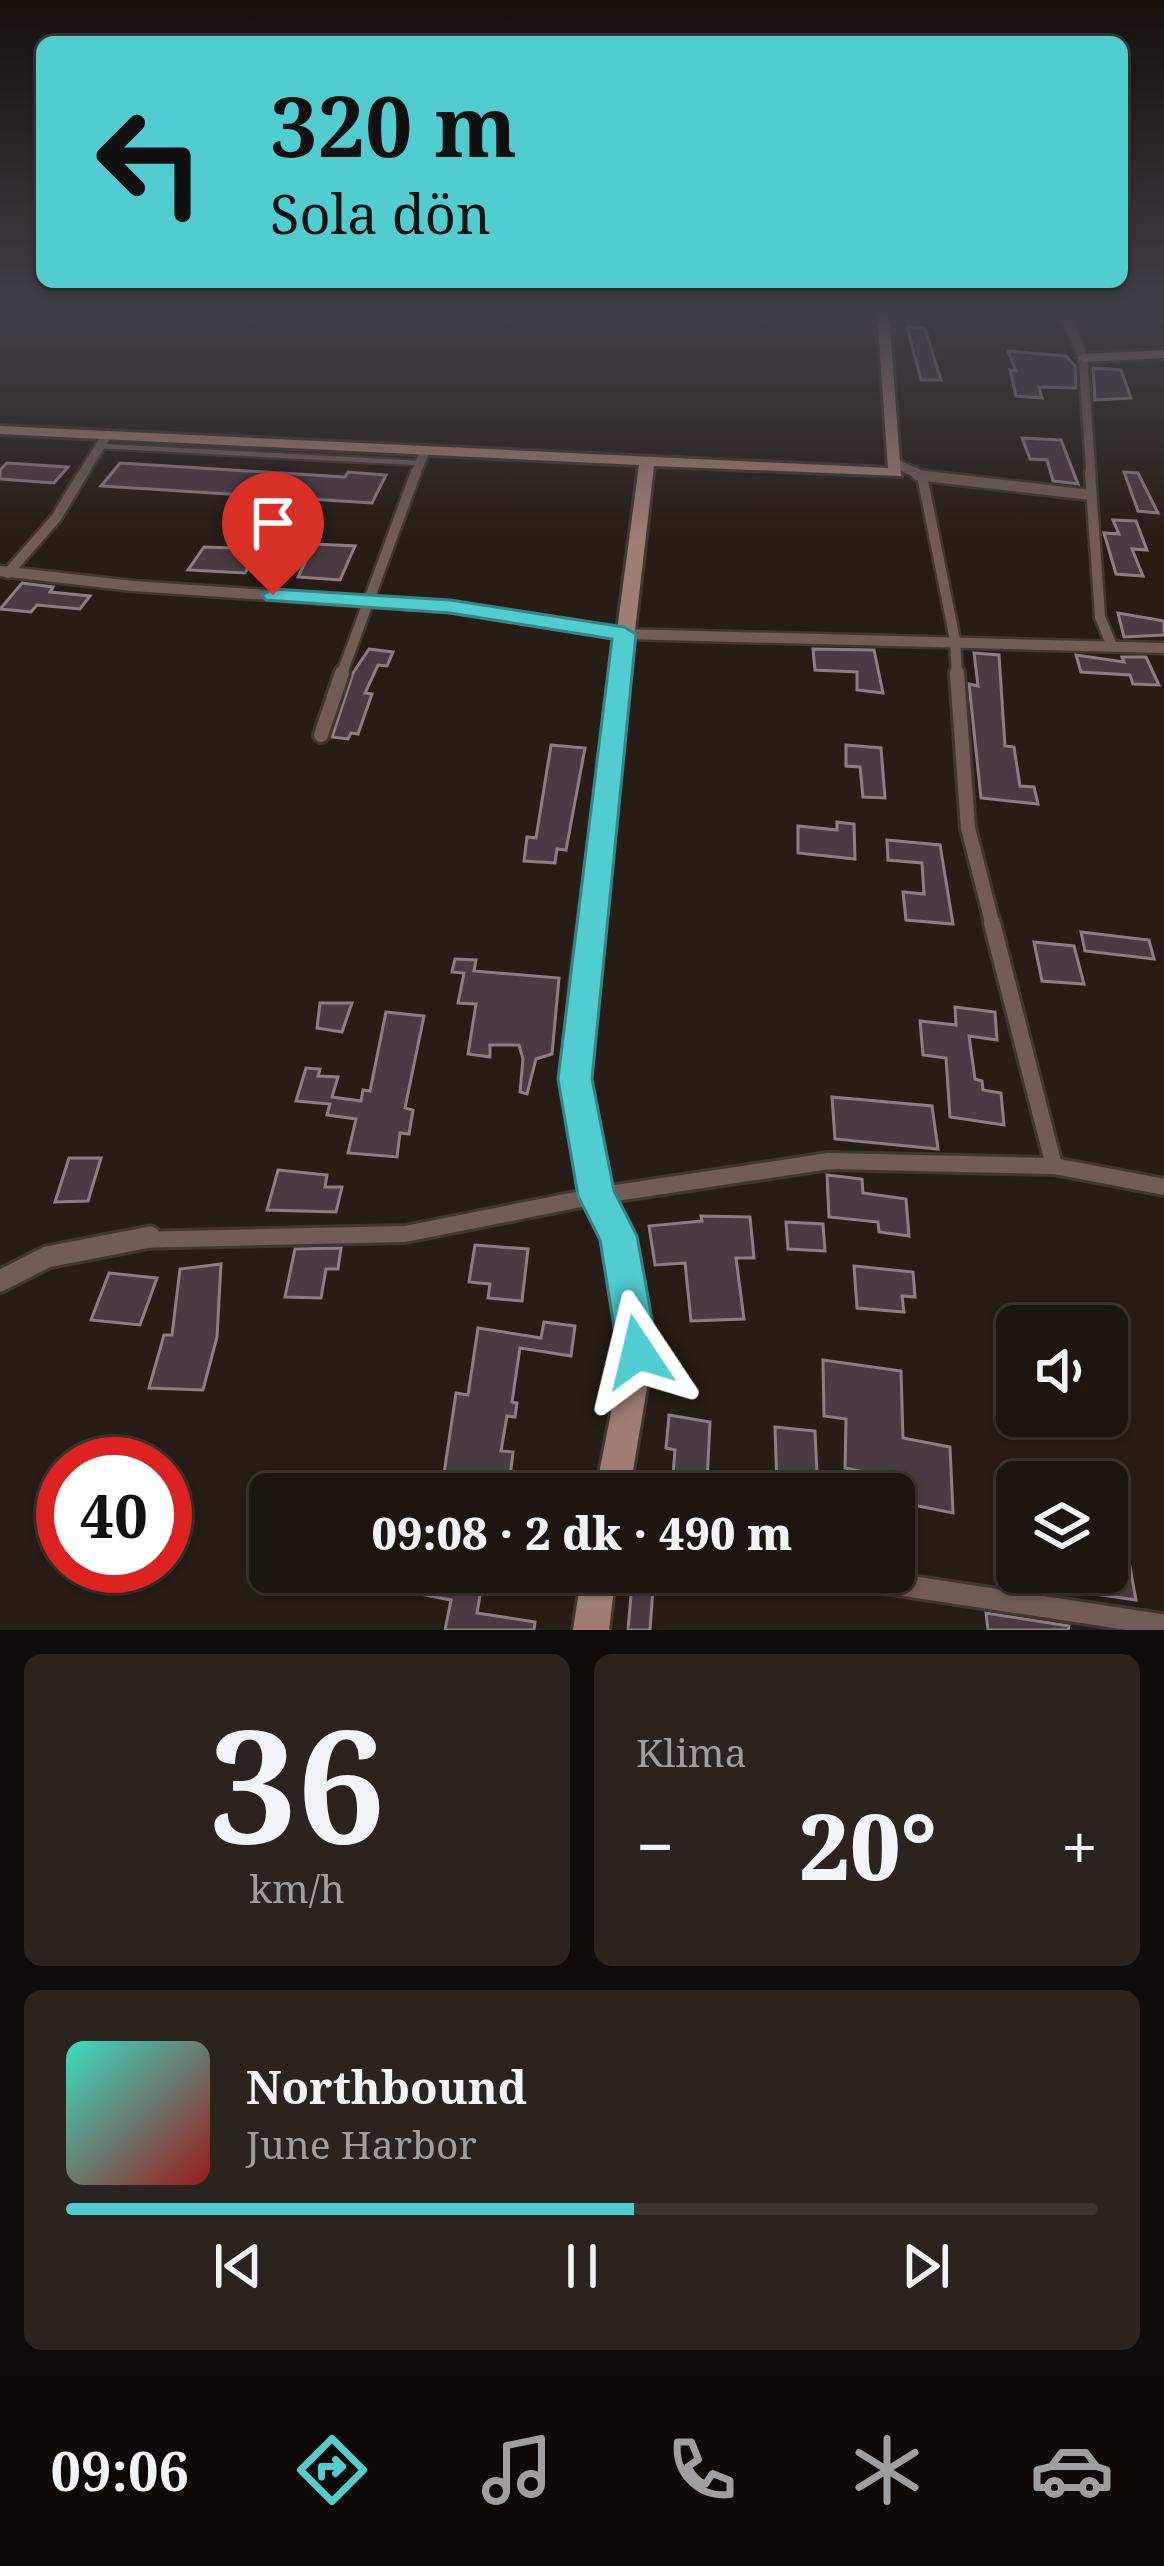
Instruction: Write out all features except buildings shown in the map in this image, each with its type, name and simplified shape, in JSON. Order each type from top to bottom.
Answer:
[{"type":"street","points":[[889,389],[896,468]]},
{"type":"street","points":[[1085,389],[1100,616],[1112,646]]},
{"type":"street","points":[[0,416],[896,468],[922,476],[1091,495]]},
{"type":"street","points":[[0,430],[423,457],[896,468]]},
{"type":"street","points":[[4,572],[56,518],[104,440]]},
{"type":"street","points":[[320,734],[423,457]]},
{"type":"street","points":[[616,1473],[638,1352],[618,1236],[596,1196],[575,1079],[647,462]]},
{"type":"street","points":[[922,476],[955,640],[968,828],[1054,1166]]},
{"type":"street","points":[[4,572],[450,607],[624,634],[1164,648]]},
{"type":"street","points":[[0,1281],[47,1257],[154,1236],[405,1234],[596,1196],[830,1161],[1054,1166],[1164,1187]]},
{"type":"street","points":[[915,1587],[1164,1625]]},
{"type":"street","points":[[591,1630],[596,1593]]},
{"type":"route","points":[[273,595],[450,607],[624,634],[575,1079],[596,1196],[618,1236],[638,1352]]}]
